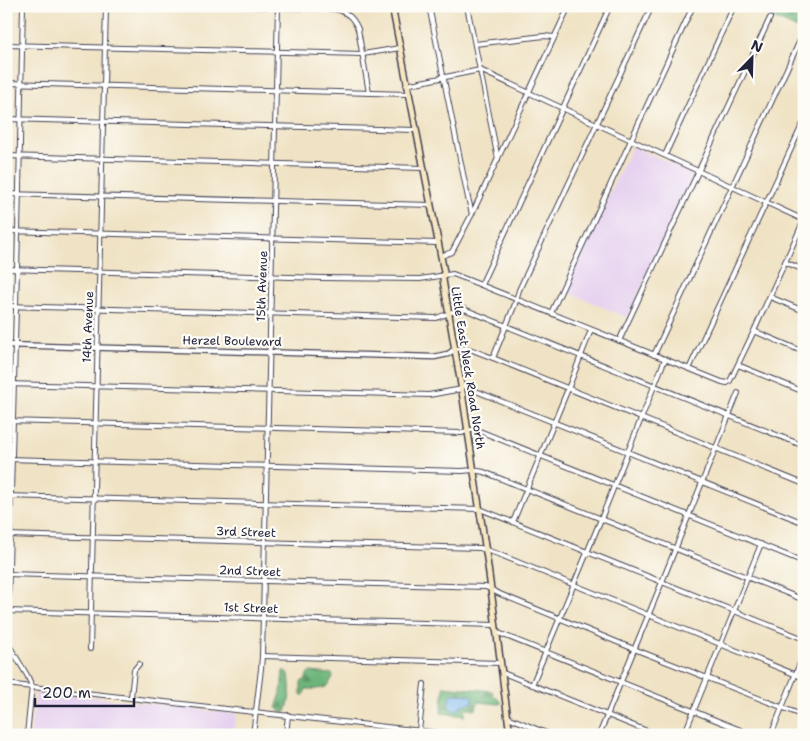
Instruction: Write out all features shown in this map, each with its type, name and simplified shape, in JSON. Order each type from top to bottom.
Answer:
[{"type":"highway","points":[[794,6],[804,11]]},
{"type":"main road","name":"Little East Neck Road North","points":[[392,6],[441,256],[492,590],[510,735]]},
{"type":"street","points":[[23,6],[6,642],[27,674],[32,686],[27,735]]},
{"type":"street","name":"14th Avenue","points":[[90,649],[106,6]]},
{"type":"street","points":[[244,6],[334,8],[344,12],[352,18],[358,29],[369,93]]},
{"type":"street","points":[[429,6],[472,214]]},
{"type":"street","points":[[473,6],[467,7],[498,159]]},
{"type":"street","points":[[441,256],[452,252],[472,214],[569,6]]},
{"type":"street","points":[[481,285],[610,6]]},
{"type":"street","points":[[493,358],[523,282],[652,6]]},
{"type":"street","points":[[551,313],[693,6]]},
{"type":"street","points":[[665,155],[734,6]]},
{"type":"street","name":"15th Avenue","points":[[253,735],[262,669],[278,7]]},
{"type":"street","points":[[619,341],[770,18]]},
{"type":"street","points":[[654,355],[803,34]]},
{"type":"street","points":[[475,44],[544,36],[554,37]]},
{"type":"street","points":[[6,45],[363,54],[400,48]]},
{"type":"street","points":[[6,269],[420,279],[453,274],[689,369],[727,383],[730,381],[804,220],[480,70],[444,79],[406,85]]},
{"type":"street","points":[[6,82],[408,94]]},
{"type":"street","points":[[6,119],[415,130]]},
{"type":"street","points":[[689,369],[804,121]]},
{"type":"street","points":[[6,156],[423,168]]},
{"type":"street","points":[[6,194],[431,205]]},
{"type":"street","points":[[6,231],[438,243]]},
{"type":"street","points":[[785,262],[804,270]]},
{"type":"street","points":[[770,297],[804,311]]},
{"type":"street","points":[[6,306],[436,318],[464,309],[804,446]]},
{"type":"street","points":[[513,522],[590,330]]},
{"type":"street","points":[[754,331],[804,352]]},
{"type":"street","name":"Herzel Boulevard","points":[[6,346],[434,357],[448,354],[455,349]]},
{"type":"street","points":[[455,349],[467,348],[493,358],[804,484]]},
{"type":"street","points":[[532,685],[602,519],[665,359]]},
{"type":"street","points":[[738,365],[804,392]]},
{"type":"street","points":[[6,384],[429,395],[461,387],[554,422],[804,523]]},
{"type":"street","points":[[598,735],[738,393]]},
{"type":"street","points":[[6,421],[462,433],[468,430],[477,430],[804,562]]},
{"type":"street","points":[[6,459],[473,470],[484,472],[804,600]]},
{"type":"street","points":[[9,496],[480,509],[804,639]]},
{"type":"street","name":"3rd Street","points":[[8,535],[480,548],[804,678]]},
{"type":"street","points":[[684,735],[762,544]]},
{"type":"street","name":"2nd Street","points":[[7,574],[486,587],[634,649],[804,716]]},
{"type":"street","name":"1st Street","points":[[7,611],[495,625]]},
{"type":"street","points":[[496,632],[752,735]]},
{"type":"street","points":[[771,735],[804,652]]},
{"type":"street","points":[[262,656],[500,663]]},
{"type":"street","points":[[131,698],[134,670],[139,664]]},
{"type":"street","points":[[502,673],[656,735]]},
{"type":"street","points":[[6,684],[457,735]]},
{"type":"street","points":[[419,730],[424,684]]},
{"type":"street","points":[[286,735],[288,715]]},
{"type":"street","points":[[508,717],[551,735]]},
{"type":"shaded area","points":[[632,146],[694,174],[627,318],[564,290]]},
{"type":"shaded area","points":[[36,690],[237,714],[234,735],[30,735]]},
{"type":"green space","points":[[747,6],[777,6],[804,18],[804,32]]},
{"type":"green space","points":[[283,671],[289,674],[290,684],[290,697],[286,712],[281,712],[276,708],[281,693]]},
{"type":"green space","points":[[310,672],[332,674],[333,677],[326,687],[306,689],[303,696],[301,694],[301,682],[306,679],[307,674]]},
{"type":"green space","points":[[444,686],[492,691],[502,703],[478,702],[476,710],[465,709],[465,716],[441,713]]},
{"type":"water","points":[[453,694],[470,695],[473,698],[472,703],[461,705],[458,710],[453,710],[449,706],[450,697]]}]
